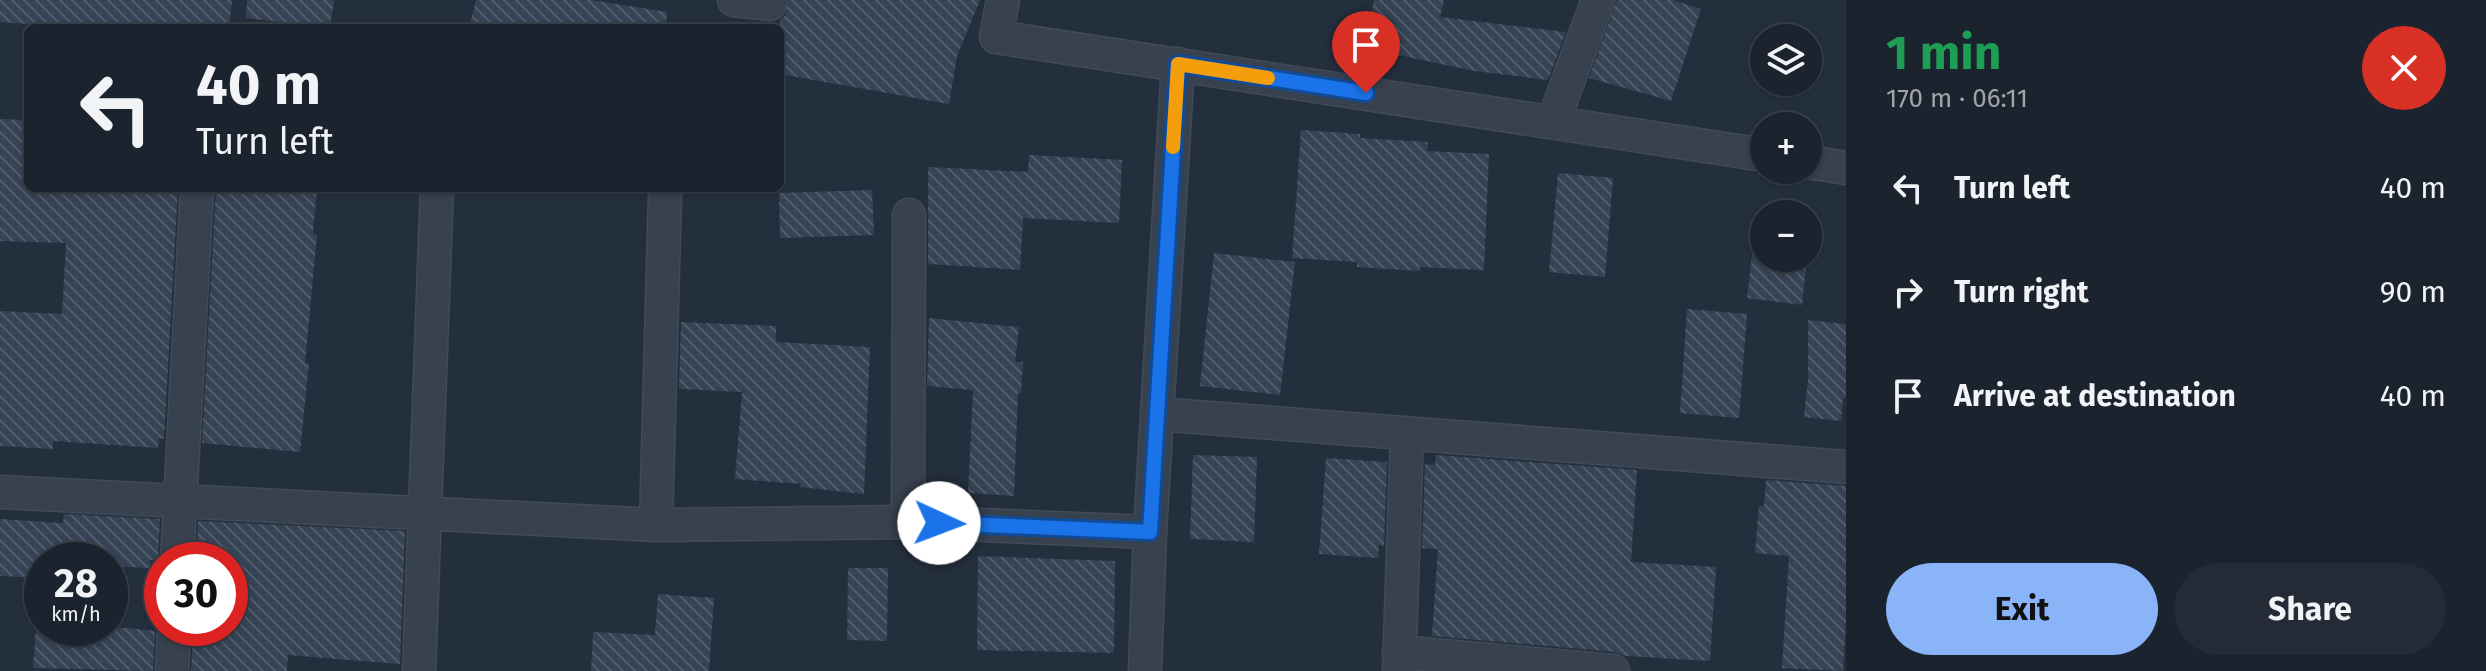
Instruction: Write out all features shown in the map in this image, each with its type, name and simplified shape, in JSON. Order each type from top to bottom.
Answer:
[{"type":"street","points":[[734,0],[769,11]]},
{"type":"street","points":[[1003,0],[996,37],[1750,153]]},
{"type":"street","points":[[1553,122],[1598,0]]},
{"type":"street","points":[[1145,671],[1150,532],[1178,64]]},
{"type":"street","points":[[1822,164],[1846,168]]},
{"type":"street","points":[[178,542],[197,192]]},
{"type":"street","points":[[419,671],[437,192]]},
{"type":"street","points":[[656,525],[665,193]]},
{"type":"street","points":[[908,522],[909,215]]},
{"type":"street","points":[[1157,414],[1846,467]]},
{"type":"street","points":[[1407,433],[1399,661],[1613,671]]},
{"type":"street","points":[[0,492],[656,525],[908,522],[1150,532]]},
{"type":"street","points":[[172,671],[173,646]]},
{"type":"building","points":[[0,0],[232,0],[229,24],[0,22]]},
{"type":"building","points":[[247,0],[334,0],[331,24],[296,24],[246,18]]},
{"type":"building","points":[[476,0],[591,0],[667,12],[666,24],[470,24]]},
{"type":"building","points":[[788,0],[980,0],[957,56],[949,104],[784,75],[784,24],[780,24],[780,20],[786,15]]},
{"type":"building","points":[[1374,0],[1444,0],[1440,17],[1566,32],[1548,80],[1474,71],[1365,48]]},
{"type":"building","points":[[1617,0],[1673,0],[1701,9],[1671,101],[1589,78]]},
{"type":"building","points":[[0,119],[24,120],[24,192],[178,192],[164,439],[159,438],[158,448],[53,441],[53,449],[0,446],[0,311],[62,314],[66,243],[0,241]]},
{"type":"building","points":[[1301,130],[1360,134],[1360,138],[1428,142],[1427,151],[1489,154],[1484,270],[1420,267],[1420,271],[1357,267],[1357,262],[1292,258]]},
{"type":"building","points":[[1029,155],[1122,160],[1119,223],[1023,218],[1020,270],[928,264],[928,167],[1028,172]]},
{"type":"building","points":[[1558,173],[1613,178],[1605,277],[1549,272]]},
{"type":"building","points":[[872,190],[874,235],[780,238],[779,193]]},
{"type":"building","points":[[216,192],[317,192],[313,234],[317,235],[305,363],[309,363],[300,452],[202,443]]},
{"type":"building","points":[[1214,253],[1295,262],[1280,395],[1200,386]]},
{"type":"building","points":[[1750,272],[1806,272],[1802,305],[1747,298]]},
{"type":"building","points":[[1687,309],[1747,314],[1739,418],[1680,413]]},
{"type":"building","points":[[929,318],[1019,327],[1015,362],[1023,362],[1021,393],[1018,393],[1014,496],[968,493],[973,390],[927,386]]},
{"type":"building","points":[[1808,320],[1846,324],[1846,398],[1843,398],[1841,421],[1804,417],[1808,380]]},
{"type":"building","points":[[681,322],[776,326],[776,342],[870,347],[864,494],[800,487],[801,484],[735,479],[742,392],[679,389]]},
{"type":"building","points":[[1193,455],[1257,457],[1254,542],[1190,539]]},
{"type":"building","points":[[1436,455],[1637,470],[1631,562],[1716,567],[1710,661],[1625,656],[1615,652],[1432,636],[1438,549],[1422,548],[1425,464],[1435,465]]},
{"type":"building","points":[[1326,458],[1387,462],[1384,546],[1379,545],[1378,558],[1319,554]]},
{"type":"building","points":[[1766,480],[1846,486],[1843,671],[1782,668],[1789,556],[1755,553],[1759,506],[1764,506]]},
{"type":"building","points":[[64,514],[160,519],[159,542],[144,542],[144,568],[128,567],[128,542],[24,542],[24,577],[0,576],[0,519],[63,523]]},
{"type":"building","points":[[198,521],[405,531],[400,664],[288,655],[287,671],[191,671],[192,646],[248,646],[248,542],[197,542]]},
{"type":"building","points":[[978,556],[1115,561],[1114,653],[977,650]]},
{"type":"building","points":[[848,568],[888,568],[887,641],[847,640]]},
{"type":"building","points":[[658,594],[714,598],[709,671],[591,671],[593,632],[655,635]]},
{"type":"building","points":[[128,628],[144,630],[144,646],[154,646],[153,671],[33,668],[35,646],[128,646]]},
{"type":"slow traffic","points":[[1173,147],[1178,64],[1268,78]]},
{"type":"route","points":[[939,523],[1150,532],[1178,64],[1366,93]]}]
